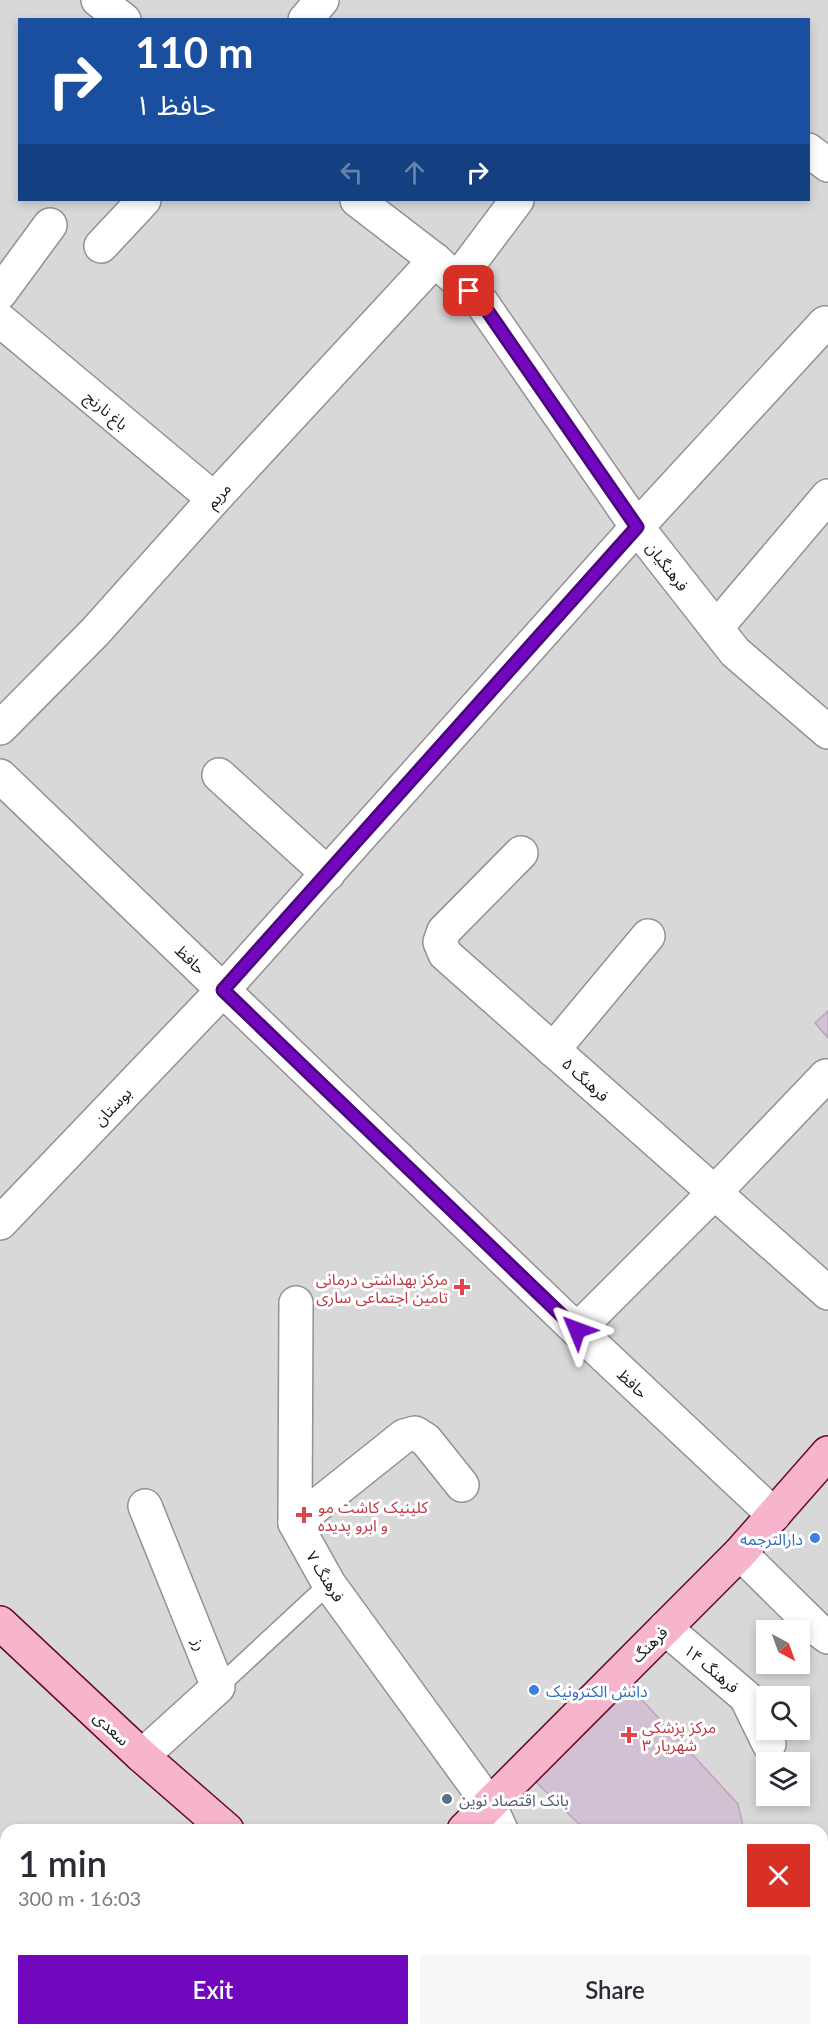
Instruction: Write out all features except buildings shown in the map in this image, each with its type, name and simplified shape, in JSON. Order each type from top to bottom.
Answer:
[{"type":"main road","name":"فرهنگ","points":[[478,1824],[495,1817],[665,1628],[740,1553],[828,1453]]},
{"type":"main road","name":"سعدی","points":[[0,1623],[142,1756],[220,1824]]},
{"type":"street","points":[[98,0],[121,18]]},
{"type":"street","points":[[307,18],[322,0]]},
{"type":"street","points":[[810,152],[828,165]]},
{"type":"street","points":[[101,246],[143,201]]},
{"type":"street","name":"فرهنگیان","points":[[358,201],[446,270],[482,303],[637,527],[735,652],[828,732]]},
{"type":"street","name":"مریم","points":[[0,728],[94,632],[214,499],[516,201]]},
{"type":"street","points":[[0,293],[50,225]]},
{"type":"street","name":"باغ نارنج","points":[[0,320],[214,499]]},
{"type":"street","name":"بوستان","points":[[0,1223],[223,990],[637,527],[825,323]]},
{"type":"street","points":[[716,628],[828,496]]},
{"type":"street","points":[[219,775],[328,874]]},
{"type":"street","name":"حافظ","points":[[0,776],[577,1330],[774,1515]]},
{"type":"street","name":"فرهنگ ۵","points":[[521,852],[444,931],[440,942],[445,954],[828,1293]]},
{"type":"street","points":[[553,1050],[648,936]]},
{"type":"street","points":[[577,1330],[714,1193],[826,1076]]},
{"type":"street","name":"فرهنگ ۷","points":[[296,1304],[295,1523],[329,1584],[495,1817]]},
{"type":"street","points":[[295,1523],[404,1436],[415,1433],[426,1440],[462,1485]]},
{"type":"street","name":"رز","points":[[145,1506],[218,1687]]},
{"type":"street","points":[[740,1553],[828,1637]]},
{"type":"street","name":"فرهنگ ۱۴","points":[[665,1628],[746,1696],[769,1744]]},
{"type":"street","points":[[142,1756],[218,1687]]},
{"type":"lane","points":[[218,1687],[329,1584]]},
{"type":"shaded area","points":[[0,0],[828,0],[828,1824],[0,1824]]},
{"type":"place","name":"مرکز بهداشتی درمانی تامین اجتماعی ساری","points":[[462,1287]]},
{"type":"place","name":"کلینیک کاشت مو و ابرو پدیده","points":[[304,1515]]},
{"type":"place","name":"دارالترجمه","points":[[815,1538]]},
{"type":"place","name":"دانش الکترونیک","points":[[534,1690]]},
{"type":"place","name":"مرکز پزشکی شهریار ۳","points":[[629,1735]]},
{"type":"place","name":"بانک اقتصاد نوین","points":[[447,1799]]},
{"type":"route","points":[[469,291],[482,303],[637,527],[223,990],[577,1330]]}]
